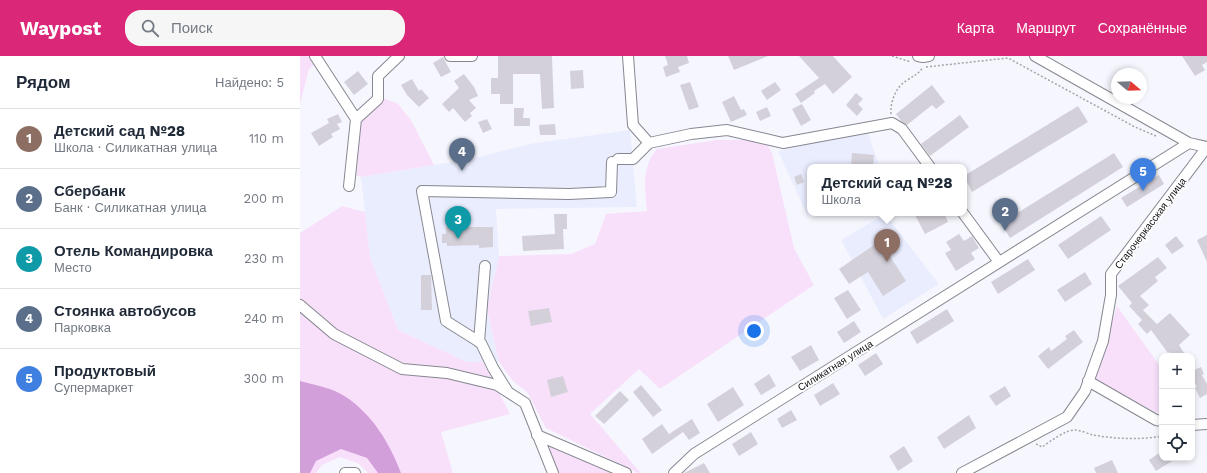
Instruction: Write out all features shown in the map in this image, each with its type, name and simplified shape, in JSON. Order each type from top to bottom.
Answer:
[{"type":"street","points":[[315,56],[356,119],[349,186]]},
{"type":"street","points":[[356,119],[378,99],[378,76],[399,56]]},
{"type":"street","points":[[450,56],[472,56]]},
{"type":"street","points":[[628,56],[634,124],[650,143]]},
{"type":"street","points":[[1035,56],[1189,143],[1207,147]]},
{"type":"street","points":[[508,392],[479,342],[446,321],[422,191],[569,194],[611,192],[615,161],[632,159],[650,143],[691,134],[727,130],[784,143],[892,123],[902,129],[928,164]]},
{"type":"street","name":"Силикатная улица","points":[[674,473],[694,454],[1189,143]]},
{"type":"street","name":"Старочеркасская улица","points":[[962,473],[1067,417],[1085,391],[1103,341],[1111,295],[1111,274],[1207,147]]},
{"type":"street","points":[[965,216],[999,262]]},
{"type":"street","points":[[479,342],[485,266]]},
{"type":"street","points":[[300,305],[334,334],[402,369],[448,373],[497,385],[525,403],[553,473]]},
{"type":"street","points":[[1088,381],[1159,420]]},
{"type":"street","points":[[1195,425],[1207,424]]},
{"type":"street","points":[[538,435],[626,473]]},
{"type":"street","points":[[345,473],[355,473]]},
{"type":"path","points":[[892,56],[923,59]]},
{"type":"path","points":[[923,59],[928,68],[1008,58],[1135,127],[1161,139]]},
{"type":"path","points":[[892,123],[891,109],[899,88],[904,82],[920,72],[923,59]]},
{"type":"path","points":[[1025,440],[1042,447],[1059,436],[1075,430],[1093,435],[1118,438],[1159,436]]},
{"type":"shaded area","points":[[300,56],[324,56],[309,69],[300,104]]},
{"type":"shaded area","points":[[384,98],[398,104],[411,120],[434,165],[361,177],[356,175],[361,120]]},
{"type":"shaded area","points":[[630,130],[637,207],[496,209],[499,256],[487,309],[499,362],[467,362],[398,330],[370,257],[361,177],[471,159],[529,144]]},
{"type":"shaded area","points":[[867,130],[879,164],[807,164],[807,215],[778,151]]},
{"type":"shaded area","points":[[717,140],[751,140],[767,145],[772,153],[794,248],[814,285],[660,389],[639,369],[590,414],[641,473],[638,473],[546,428],[527,392],[513,381],[499,362],[487,309],[499,256],[571,254],[595,244],[606,214],[647,211],[645,186],[646,171],[648,163],[657,149]]},
{"type":"shaded area","points":[[342,206],[365,212],[370,257],[398,330],[467,362],[483,362],[510,414],[441,432],[453,473],[368,473],[358,463],[340,457],[322,465],[316,473],[300,473],[300,233]]},
{"type":"shaded area","points":[[882,216],[887,216],[939,284],[883,319],[841,240]]},
{"type":"shaded area","points":[[1117,306],[1159,365],[1159,413],[1155,412],[1095,379]]},
{"type":"shaded area","points":[[300,381],[335,391],[356,404],[380,431],[392,451],[401,473],[378,473],[367,458],[341,449],[316,461],[310,473],[300,473]]},
{"type":"shaded area","points":[[550,447],[611,473],[558,473],[550,453]]},
{"type":"building","points":[[498,56],[552,56],[554,108],[542,109],[540,74],[513,74],[513,104],[500,104],[500,94],[491,94],[491,78],[498,78]]},
{"type":"building","points":[[665,56],[687,56],[689,63],[678,67],[680,72],[666,77],[663,67],[668,65]]},
{"type":"building","points":[[728,56],[768,56],[734,70]]},
{"type":"building","points":[[799,56],[833,56],[852,77],[833,94],[825,84],[814,91],[815,93],[801,103],[795,94],[819,78]]},
{"type":"building","points":[[1182,56],[1207,56],[1207,62],[1202,65],[1205,70],[1195,76]]},
{"type":"building","points":[[443,57],[451,72],[441,77],[433,63]]},
{"type":"building","points":[[583,70],[584,88],[571,89],[570,71]]},
{"type":"building","points":[[358,71],[368,84],[354,95],[344,82]]},
{"type":"building","points":[[464,74],[474,87],[478,96],[469,100],[476,108],[470,113],[472,116],[465,122],[453,108],[449,112],[442,104],[459,88],[454,81]]},
{"type":"building","points":[[412,79],[419,91],[421,89],[429,98],[419,107],[407,95],[401,85]]},
{"type":"building","points":[[690,82],[699,107],[689,110],[680,85]]},
{"type":"building","points":[[775,82],[781,90],[767,100],[761,91]]},
{"type":"building","points":[[932,85],[945,102],[936,109],[932,105],[907,125],[902,122],[896,114]]},
{"type":"building","points":[[856,93],[863,99],[858,104],[863,109],[857,116],[846,105]]},
{"type":"building","points":[[734,96],[741,110],[744,109],[747,115],[731,122],[722,102]]},
{"type":"building","points":[[802,104],[811,120],[801,126],[792,109]]},
{"type":"building","points":[[1078,106],[1088,122],[972,192],[967,182],[967,174]]},
{"type":"building","points":[[767,107],[771,116],[760,121],[756,112]]},
{"type":"building","points":[[514,108],[524,108],[523,118],[530,118],[530,126],[514,126]]},
{"type":"building","points":[[338,114],[342,122],[337,124],[340,129],[331,134],[333,137],[319,146],[311,133],[329,123],[327,119]]},
{"type":"building","points":[[960,115],[969,127],[930,156],[921,144]]},
{"type":"building","points":[[487,119],[492,129],[483,133],[478,122]]},
{"type":"building","points":[[555,124],[556,135],[540,135],[539,125]]},
{"type":"building","points":[[852,153],[874,155],[873,164],[851,164]]},
{"type":"building","points":[[1114,153],[1123,167],[1010,238],[1001,223]]},
{"type":"building","points":[[801,174],[804,182],[797,185],[794,177]]},
{"type":"building","points":[[1159,175],[1164,184],[1127,207],[1121,198]]},
{"type":"building","points":[[554,214],[567,214],[567,229],[563,229],[564,249],[523,251],[522,236],[555,234]]},
{"type":"building","points":[[916,216],[945,216],[948,222],[925,234]]},
{"type":"building","points":[[1101,216],[1111,230],[1068,259],[1058,245]]},
{"type":"building","points":[[446,227],[493,227],[493,247],[479,248],[479,245],[447,246],[447,243],[442,243],[442,234],[446,234]]},
{"type":"building","points":[[959,234],[964,241],[972,236],[979,248],[971,253],[975,259],[956,271],[945,253],[951,250],[946,242]]},
{"type":"building","points":[[1207,235],[1207,262],[1197,240]]},
{"type":"building","points":[[1176,236],[1184,246],[1172,254],[1165,245]]},
{"type":"building","points":[[880,241],[906,281],[883,296],[868,272],[849,284],[839,269]]},
{"type":"building","points":[[1158,257],[1167,268],[1155,277],[1158,281],[1140,296],[1149,305],[1143,310],[1157,324],[1170,313],[1190,335],[1179,345],[1184,353],[1168,353],[1151,330],[1147,334],[1138,324],[1142,320],[1129,306],[1132,303],[1118,286]]},
{"type":"building","points":[[1028,259],[1035,270],[998,294],[991,282]]},
{"type":"building","points":[[1085,272],[1092,284],[1065,302],[1057,290]]},
{"type":"building","points":[[421,275],[431,275],[432,310],[421,310]]},
{"type":"building","points":[[848,290],[861,310],[847,319],[834,298]]},
{"type":"building","points":[[549,308],[552,322],[531,326],[528,311]]},
{"type":"building","points":[[947,309],[954,321],[917,344],[910,332]]},
{"type":"building","points":[[854,321],[861,332],[844,343],[837,332]]},
{"type":"building","points":[[1074,330],[1083,342],[1048,369],[1038,356],[1049,347],[1051,351],[1067,339],[1065,336]]},
{"type":"building","points":[[811,345],[819,360],[800,371],[791,357]]},
{"type":"building","points":[[876,353],[883,364],[865,376],[858,365]]},
{"type":"building","points":[[1201,367],[1204,374],[1202,375],[1207,384],[1207,394],[1200,398],[1195,388],[1197,387],[1195,383],[1195,370]]},
{"type":"building","points":[[769,374],[776,386],[761,395],[754,384]]},
{"type":"building","points":[[563,376],[568,392],[551,397],[547,380]]},
{"type":"building","points":[[833,383],[840,394],[820,406],[814,395]]},
{"type":"building","points":[[641,385],[662,410],[653,417],[633,392]]},
{"type":"building","points":[[1005,386],[1011,396],[996,406],[989,396]]},
{"type":"building","points":[[733,387],[744,405],[718,422],[707,404]]},
{"type":"building","points":[[620,391],[629,400],[604,424],[595,416]]},
{"type":"building","points":[[791,410],[797,420],[782,428],[777,419]]},
{"type":"building","points":[[969,415],[976,428],[944,449],[937,437]]},
{"type":"building","points":[[692,419],[700,433],[689,440],[683,432],[652,454],[642,439],[662,424],[669,434]]},
{"type":"building","points":[[751,432],[758,444],[739,456],[732,444]]},
{"type":"building","points":[[904,446],[913,461],[898,471],[889,456]]},
{"type":"building","points":[[1159,453],[1159,461],[1172,461],[1156,471],[1149,460]]},
{"type":"building","points":[[1112,460],[1118,473],[1096,473],[1094,468]]},
{"type":"building","points":[[704,463],[710,473],[684,473]]},
{"type":"place","name":"Стоянка автобусов","points":[[462,171]]},
{"type":"place","name":"Продуктовый","points":[[1143,191]]},
{"type":"place","name":"Сбербанк","points":[[1005,231]]},
{"type":"place","name":"Отель Командировка","points":[[458,239]]},
{"type":"place","name":"Детский сад №28","points":[[887,262]]}]
